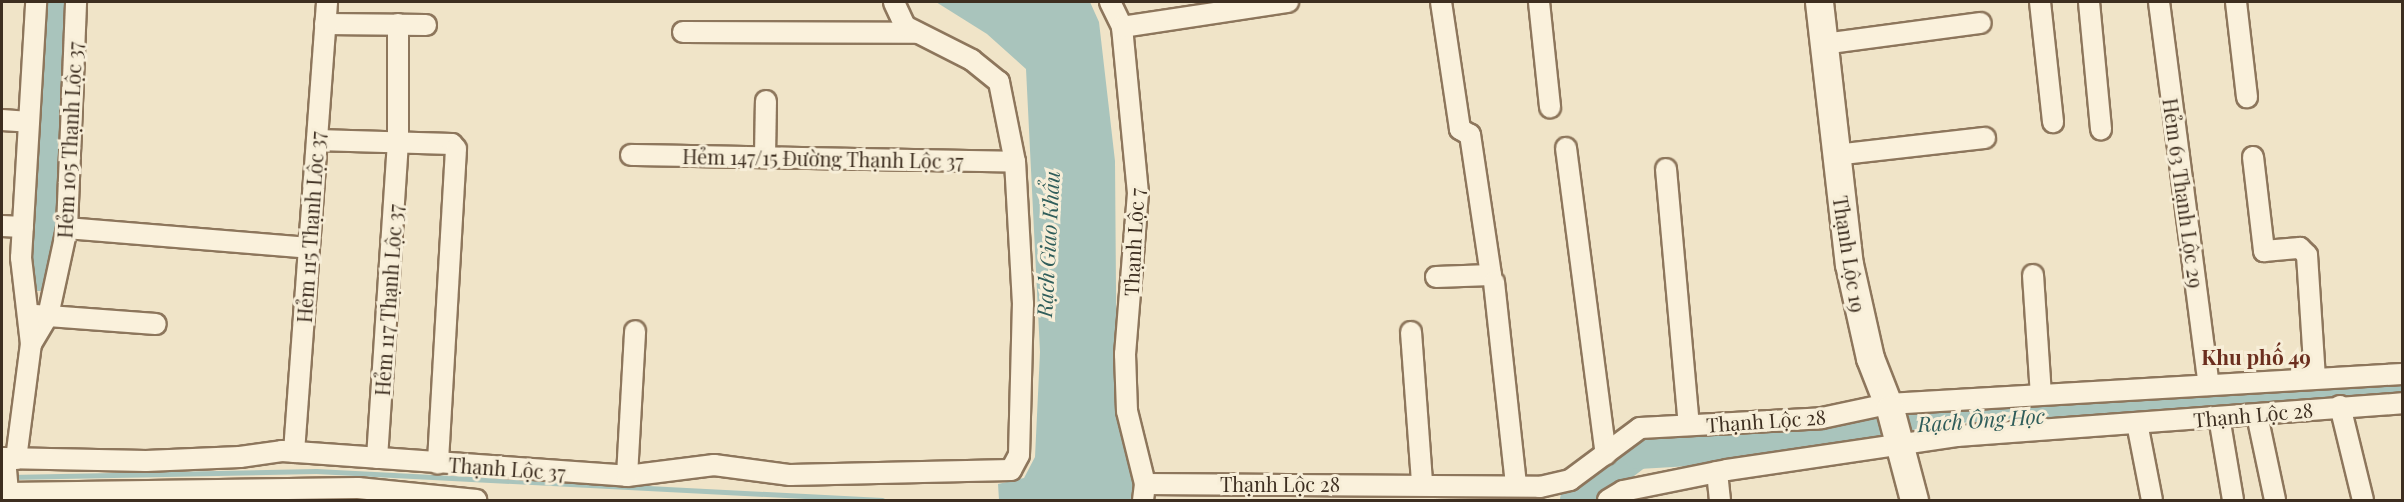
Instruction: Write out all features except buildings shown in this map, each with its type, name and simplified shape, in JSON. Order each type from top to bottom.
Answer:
[{"type":"street","points":[[36,2],[21,258],[31,344],[7,460],[5,491],[65,496],[358,488],[420,498],[476,501]]},
{"type":"street","name":"Hẻm 105 Thạnh Lộc 37","points":[[31,344],[48,316],[67,228],[76,2]]},
{"type":"street","name":"Hẻm 115 Thạnh Lộc 37","points":[[294,452],[327,2]]},
{"type":"street","points":[[894,2],[905,26],[972,60],[999,82],[1015,162]]},
{"type":"street","name":"Thạnh Lộc 7","points":[[1110,2],[1122,27],[1138,193],[1125,354],[1127,411],[1144,492]]},
{"type":"street","points":[[1122,27],[1218,6],[1288,2]]},
{"type":"street","points":[[1436,277],[1491,274],[1470,135],[1460,129],[1441,2]]},
{"type":"street","points":[[1539,2],[1550,107]]},
{"type":"street","name":"Thạnh Lộc 19","points":[[1819,2],[1849,264],[1869,358],[1889,406],[1914,501]]},
{"type":"street","points":[[2040,2],[2053,122]]},
{"type":"street","points":[[2089,2],[2101,129]]},
{"type":"street","name":"Hẻm 63 Thạnh Lộc 29","points":[[2163,2],[2209,385]]},
{"type":"street","points":[[2236,2],[2247,97]]},
{"type":"street","points":[[1823,44],[1981,23]]},
{"type":"street","points":[[325,24],[426,25]]},
{"type":"street","name":"Hẻm 117 Thạnh Lộc 37","points":[[377,458],[399,142],[398,24]]},
{"type":"street","points":[[683,32],[917,33]]},
{"type":"street","points":[[765,156],[766,101]]},
{"type":"street","points":[[2,120],[29,122]]},
{"type":"street","points":[[1835,154],[1985,138]]},
{"type":"street","points":[[316,140],[452,144],[458,158],[438,463]]},
{"type":"street","points":[[1566,148],[1606,454]]},
{"type":"street","name":"Hẻm 147/15 Đường Thạnh Lộc 37","points":[[631,155],[1015,162]]},
{"type":"street","points":[[2253,157],[2264,251],[2300,248],[2307,255],[2315,378]]},
{"type":"street","name":"Thạnh Lộc 37","points":[[7,460],[146,461],[294,452],[627,476],[714,465],[790,475],[1011,470],[1019,455],[1023,304],[1015,162]]},
{"type":"street","points":[[1666,169],[1689,425]]},
{"type":"street","points":[[2,226],[23,227]]},
{"type":"street","points":[[67,228],[308,248]]},
{"type":"street","points":[[2033,275],[2041,395]]},
{"type":"street","points":[[1494,282],[1516,485]]},
{"type":"street","points":[[27,314],[156,324]]},
{"type":"street","points":[[627,476],[635,331]]},
{"type":"street","points":[[1411,332],[1422,483]]},
{"type":"street","name":"Thạnh Lộc 28","points":[[1144,492],[1422,483],[1540,487],[1570,480],[1640,428],[1822,418],[1889,406],[2041,395],[2403,374]]},
{"type":"street","name":"Thạnh Lộc 28","points":[[1608,501],[1623,491],[1718,472],[1957,436],[2403,403]]},
{"type":"street","points":[[2340,406],[2363,501]]},
{"type":"street","points":[[2257,415],[2275,501]]},
{"type":"street","points":[[2219,417],[2233,501]]},
{"type":"street","points":[[2137,423],[2152,501]]},
{"type":"street","points":[[1718,472],[1720,501]]},
{"type":"water","name":"Rạch Giao Khẩu","points":[[936,2],[1090,2],[1099,22],[1115,161],[1117,415],[1135,489],[1132,500],[999,500],[998,484],[1024,478],[1035,457],[1040,352],[1026,69],[987,34]]},
{"type":"waterway","points":[[39,275],[54,2]]},
{"type":"waterway","name":"Rạch Ông Học","points":[[1576,500],[1638,453],[1776,445],[1916,423],[2402,391]]},
{"type":"waterway","points":[[9,477],[316,471],[882,500]]},
{"type":"district","name":"Khu phố 49","points":[[2256,356]]}]
